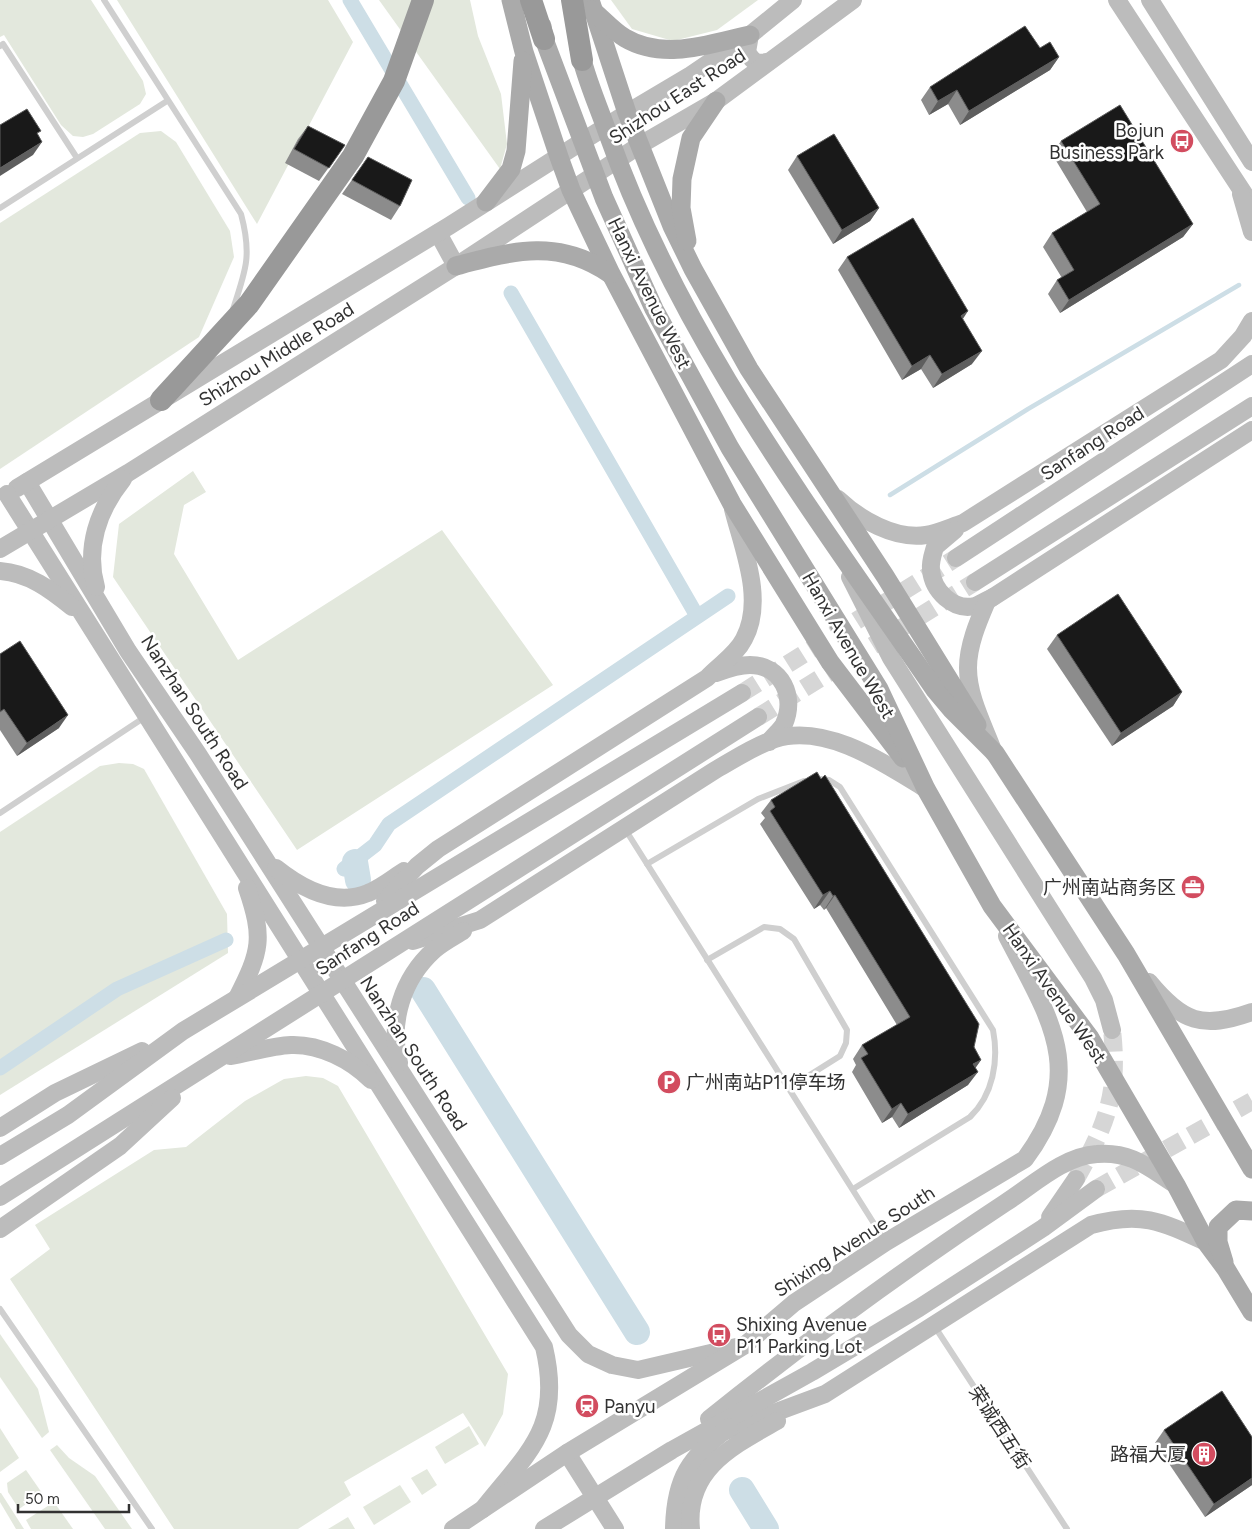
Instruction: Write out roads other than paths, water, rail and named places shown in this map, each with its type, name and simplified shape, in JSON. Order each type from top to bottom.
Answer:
[{"type":"highway","points":[[161,400],[249,304],[353,156],[394,81],[423,0]]},
{"type":"highway","points":[[531,0],[544,40]]},
{"type":"highway","points":[[572,0],[582,60]]},
{"type":"main road","points":[[511,0],[524,52],[559,157],[571,190],[607,267],[732,504],[830,662],[926,789]]},
{"type":"main road","name":"Hanxi Avenue West","points":[[537,0],[544,40],[604,198],[646,292],[730,448],[879,689],[926,789],[992,906],[1090,1038],[1176,1186],[1206,1242],[1226,1269],[1252,1312]]},
{"type":"main road","name":"Hanxi Avenue West","points":[[568,0],[582,60],[627,187],[684,308],[757,427],[935,690],[995,753],[1126,954],[1252,1169]]},
{"type":"main road","name":"Shizhou East Road","points":[[559,157],[627,113],[692,75],[750,35],[793,0]]},
{"type":"main road","name":"Shizhou East Road","points":[[571,190],[640,145],[716,101],[853,0]]},
{"type":"main road","points":[[1117,0],[1248,199],[1252,232]]},
{"type":"main road","points":[[1150,0],[1252,162]]},
{"type":"main road","points":[[591,5],[624,38],[645,46],[663,50],[684,50],[750,35],[747,52],[752,61],[758,64],[768,62]]},
{"type":"main road","points":[[591,5],[627,113],[672,226],[693,269],[749,370],[885,576],[995,753]]},
{"type":"main road","points":[[486,202],[512,169],[516,151],[524,52]]},
{"type":"main road","points":[[693,269],[681,208],[682,179],[691,138],[716,101]]},
{"type":"main road","name":"Shizhou Middle Road","points":[[3,496],[438,233],[559,157]]},
{"type":"main road","name":"Shizhou Middle Road","points":[[0,549],[128,473],[456,266],[571,190]]},
{"type":"main road","points":[[607,267],[605,234],[617,217],[632,209],[648,208],[672,226]]},
{"type":"main road","points":[[438,233],[456,266],[509,251],[528,250],[558,252],[607,267]]},
{"type":"main road","points":[[993,597],[977,605],[958,605],[947,599],[936,587],[931,571],[935,547],[963,523],[1221,360],[1243,336],[1252,321]]},
{"type":"main road","name":"Sanfang Road","points":[[956,558],[1252,364]]},
{"type":"main road","points":[[974,582],[1252,406]]},
{"type":"main road","points":[[995,753],[973,696],[968,668],[978,623],[987,601],[1252,430]]},
{"type":"main road","points":[[101,605],[90,562],[93,537],[114,491],[128,473]]},
{"type":"main road","name":"Nanzhan South Road","points":[[27,482],[128,651],[321,946],[569,1335],[588,1354],[612,1365],[638,1370],[745,1345]]},
{"type":"main road","points":[[826,487],[851,512],[886,529],[906,535],[926,535],[963,523]]},
{"type":"main road","points":[[3,496],[30,531],[544,1348],[550,1372],[551,1399],[544,1424],[534,1444],[483,1509]]},
{"type":"main road","points":[[264,858],[303,888],[332,897],[346,898],[370,892],[710,675],[734,653],[744,640],[752,616],[753,597],[732,504]]},
{"type":"main road","points":[[824,528],[891,658],[1093,978],[1104,1000],[1112,1030]]},
{"type":"main road","points":[[0,571],[15,574],[39,583],[82,615]]},
{"type":"main road","points":[[710,675],[750,665],[770,669],[778,676],[787,691],[789,702],[783,726],[768,742]]},
{"type":"main road","name":"Sanfang Road","points":[[0,1156],[68,1115],[183,1031],[742,693]]},
{"type":"main road","name":"Sanfang Road","points":[[0,1197],[215,1062],[389,948],[758,716]]},
{"type":"main road","points":[[410,1086],[399,1062],[394,1027],[402,997],[419,965],[435,950],[480,920],[624,827],[740,756],[768,742],[796,735],[821,738],[871,755],[926,789]]},
{"type":"main road","points":[[371,916],[417,866],[438,849]]},
{"type":"main road","points":[[236,859],[258,925],[258,943],[252,968],[236,1000]]},
{"type":"main road","name":"Shixing Avenue South","points":[[453,1529],[567,1453],[745,1345],[794,1303],[886,1242],[1025,1159],[1040,1138],[1054,1109],[1059,1077],[1057,1050],[1048,1017],[992,906]]},
{"type":"main road","points":[[389,948],[480,920]]},
{"type":"main road","points":[[1126,954],[1165,1001],[1184,1017],[1207,1022],[1232,1019],[1252,1012]]},
{"type":"main road","points":[[0,1128],[54,1093],[183,1031]]},
{"type":"main road","points":[[1,1231],[120,1146],[215,1062],[291,1045],[312,1047],[342,1058],[365,1074],[384,1093]]},
{"type":"main road","points":[[672,1450],[797,1348],[952,1238],[1056,1168],[1096,1154],[1130,1156],[1176,1186]]},
{"type":"main road","points":[[1025,1159],[1038,1157],[1051,1160],[1056,1168]]},
{"type":"main road","points":[[1043,1228],[1076,1179]]},
{"type":"main road","points":[[544,1529],[672,1450],[764,1399],[919,1308],[1043,1228],[1096,1189]]},
{"type":"main road","points":[[1226,1269],[1218,1242],[1218,1226],[1236,1210],[1252,1211]]},
{"type":"main road","points":[[691,1529],[691,1502],[694,1493],[698,1483],[714,1462],[748,1438],[824,1394],[1091,1225],[1116,1218],[1144,1219],[1170,1226],[1206,1242]]},
{"type":"main road","points":[[672,1450],[824,1394]]},
{"type":"main road","points":[[674,1529],[679,1483],[691,1463],[721,1433],[764,1399]]},
{"type":"main road","points":[[567,1453],[615,1529]]},
{"type":"lane","points":[[104,0],[241,214],[248,239],[248,260],[227,329]]},
{"type":"lane","points":[[0,46],[4,44],[77,158]]},
{"type":"lane","points":[[0,208],[167,101]]},
{"type":"lane","points":[[0,813],[146,716]]},
{"type":"lane","points":[[647,864],[758,799],[812,778],[828,780],[840,787],[993,1030],[997,1047],[995,1066],[986,1097],[980,1107],[970,1117],[853,1189]]},
{"type":"lane","points":[[624,827],[886,1242]]},
{"type":"lane","points":[[708,960],[764,927],[780,929],[794,939],[847,1030],[846,1043],[840,1056],[788,1088]]},
{"type":"lane","points":[[0,1309],[152,1529]]},
{"type":"lane","name":"荣诚西五街","points":[[933,1325],[1067,1529]]},
{"type":"waterway","points":[[350,0],[468,198]]},
{"type":"waterway","points":[[890,495],[1028,409],[1239,285]]},
{"type":"waterway","points":[[511,293],[697,616]]},
{"type":"waterway","points":[[344,869],[375,845],[389,824],[728,596]]},
{"type":"waterway","points":[[355,862],[358,880]]},
{"type":"waterway","points":[[0,1068],[117,989],[226,940]]},
{"type":"waterway","points":[[423,990],[637,1332]]},
{"type":"waterway","points":[[742,1490],[766,1529]]},
{"type":"tunnel","points":[[742,693],[956,558]]},
{"type":"tunnel","points":[[758,717],[975,582]]},
{"type":"tunnel","points":[[1076,1179],[1096,1141],[1108,1108],[1114,1072],[1112,1030]]},
{"type":"tunnel","points":[[1096,1189],[1252,1101]]},
{"type":"place","name":"Bojun Business Park","points":[[1182,141]]},
{"type":"place","name":"广州南站商务区","points":[[1193,887]]},
{"type":"place","name":"广州南站P11停车场","points":[[669,1082]]},
{"type":"place","name":"Shixing Avenue P11 Parking Lot","points":[[719,1335]]},
{"type":"place","name":"Panyu","points":[[587,1406]]},
{"type":"place","name":"路福大厦","points":[[1204,1454]]}]
